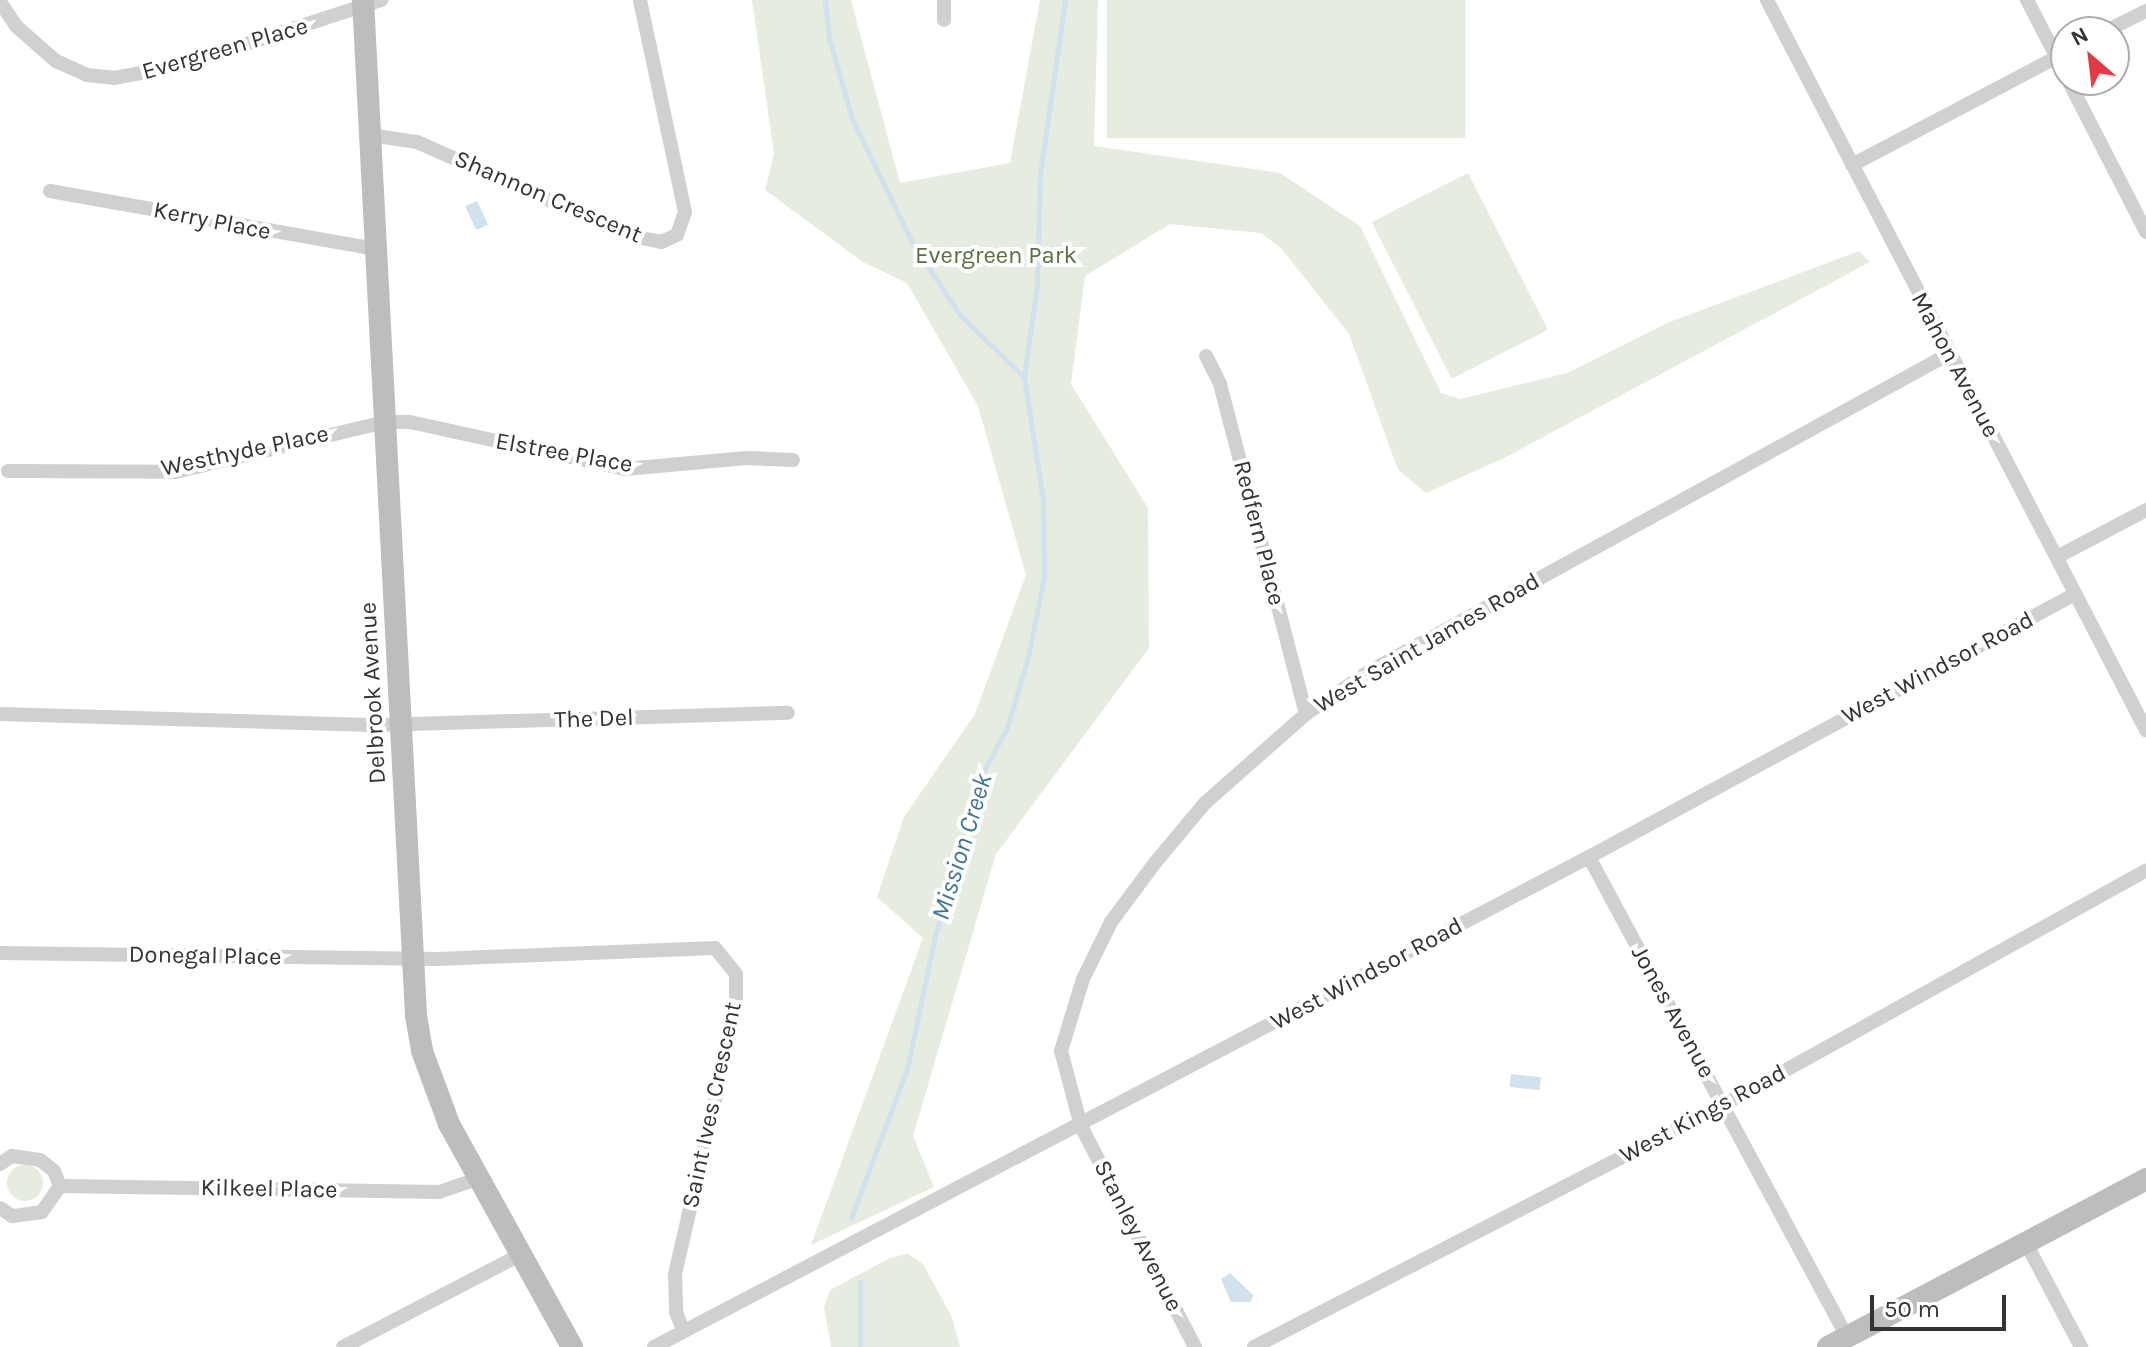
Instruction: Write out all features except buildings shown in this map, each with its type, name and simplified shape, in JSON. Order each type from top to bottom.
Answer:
[{"type":"street","name":"Shannon Crescent","points":[[370,135],[417,142],[631,236],[661,242],[677,235],[685,212],[640,0]]},
{"type":"street","points":[[944,0],[944,20]]},
{"type":"street","name":"Mahon Avenue","points":[[1767,0],[1947,355],[2057,557],[2146,730]]},
{"type":"street","points":[[2027,0],[2050,37]]},
{"type":"street","name":"Evergreen Place","points":[[0,2],[16,26],[56,61],[87,75],[114,78],[179,66],[369,2]]},
{"type":"street","name":"Delbrook Avenue","points":[[369,2],[375,249],[411,958],[425,1062],[477,1179],[572,1347]]},
{"type":"street","points":[[1852,165],[2050,60]]},
{"type":"street","points":[[2076,96],[2146,232]]},
{"type":"street","name":"Kerry Place","points":[[50,191],[375,249]]},
{"type":"street","name":"West Saint James Road","points":[[1081,1126],[1061,1051],[1083,979],[1111,922],[1205,803],[1306,714],[1365,674],[1947,355]]},
{"type":"street","name":"Redfern Place","points":[[1206,356],[1220,384],[1306,714]]},
{"type":"street","name":"Elstree Place","points":[[385,422],[410,422],[625,469],[747,458],[793,460]]},
{"type":"street","name":"Westhyde Place","points":[[8,471],[175,472],[385,422]]},
{"type":"street","points":[[2057,557],[2146,510]]},
{"type":"street","name":"West Windsor Road","points":[[654,1347],[1081,1126],[1589,857],[2075,594]]},
{"type":"street","name":"The Del","points":[[401,725],[788,713]]},
{"type":"street","points":[[0,714],[401,725]]},
{"type":"street","name":"Jones Avenue","points":[[1589,857],[1723,1105],[1837,1342]]},
{"type":"street","name":"West Kings Road","points":[[1254,1347],[1723,1105],[2146,871]]},
{"type":"street","name":"Saint Ives Crescent","points":[[411,958],[715,948],[729,962],[736,974],[736,1008],[675,1275],[676,1312],[683,1330]]},
{"type":"street","name":"Donegal Place","points":[[0,953],[411,958]]},
{"type":"street","name":"Stanley Avenue","points":[[1081,1126],[1195,1347]]},
{"type":"street","points":[[0,1164],[12,1156],[40,1160],[54,1171],[60,1186],[42,1212],[12,1216],[0,1208]]},
{"type":"street","name":"Kilkeel Place","points":[[60,1186],[439,1192],[477,1179]]},
{"type":"street","points":[[1837,1342],[2146,1179]]},
{"type":"street","points":[[2026,1243],[2081,1347]]},
{"type":"street","points":[[343,1347],[518,1256]]},
{"type":"green space","name":"Evergreen Park","points":[[752,0],[851,0],[900,183],[1010,163],[1040,0],[1098,0],[1094,146],[1280,173],[1360,226],[1441,393],[1460,399],[1567,373],[1667,323],[1859,251],[1870,262],[1504,458],[1426,493],[1398,470],[1349,334],[1282,249],[1261,233],[1170,224],[1085,276],[1071,384],[1148,508],[1149,648],[996,854],[913,1136],[934,1187],[811,1245],[923,938],[877,897],[904,817],[975,714],[1026,575],[978,406],[907,283],[863,262],[765,190],[774,154]]},
{"type":"green space","points":[[1107,0],[1465,0],[1465,138],[1107,138]]},
{"type":"green space","points":[[1468,173],[1548,330],[1452,379],[1372,222]]},
{"type":"green space","points":[[25,1165],[37,1171],[43,1183],[37,1195],[25,1201],[13,1195],[7,1183],[13,1171]]},
{"type":"green space","points":[[908,1254],[923,1264],[952,1317],[960,1347],[831,1347],[824,1307],[830,1290],[890,1258]]},
{"type":"water","points":[[477,201],[488,225],[476,230],[465,206]]},
{"type":"water","points":[[1511,1074],[1541,1077],[1539,1090],[1510,1087]]},
{"type":"water","points":[[1230,1273],[1253,1295],[1251,1302],[1231,1302],[1221,1279]]},
{"type":"waterway","points":[[825,0],[829,38],[852,119],[913,244],[960,315],[1024,377]]},
{"type":"waterway","name":"Mission Creek","points":[[851,1218],[907,1069],[935,936],[982,774],[1007,728],[1028,657],[1044,577],[1043,500],[1024,377],[1037,284],[1040,174],[1065,0]]},
{"type":"waterway","name":"Mission Creek","points":[[860,1282],[860,1347]]}]
